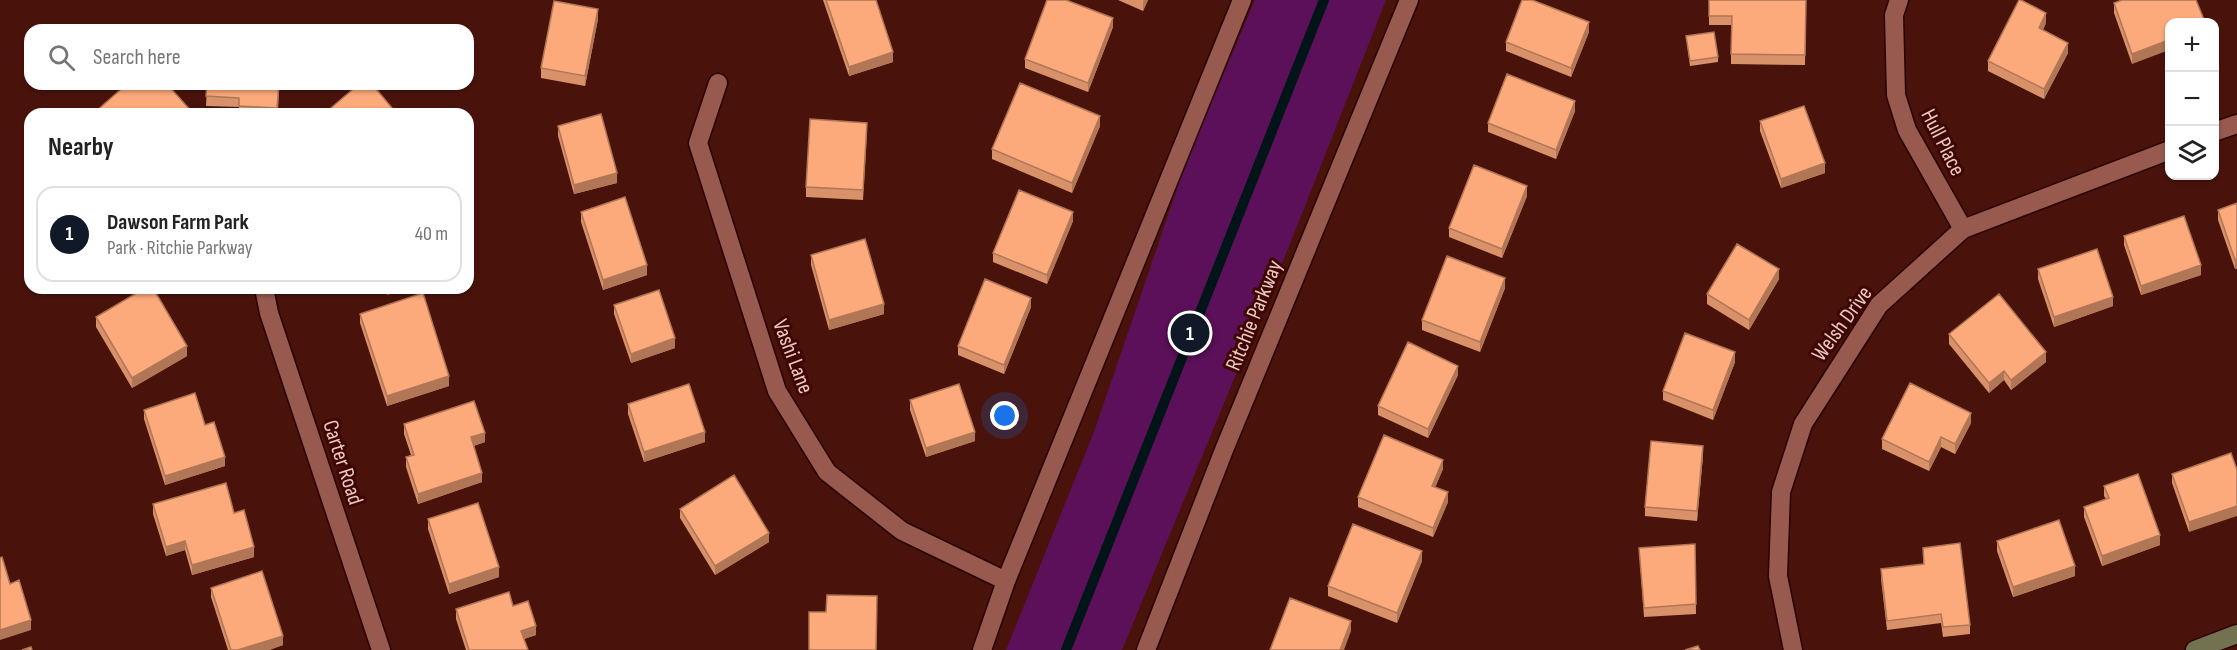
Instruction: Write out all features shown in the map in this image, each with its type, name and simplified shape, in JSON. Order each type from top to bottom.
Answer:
[{"type":"street","points":[[982,650],[1006,581],[1242,0]]},
{"type":"street","name":"Ritchie Parkway","points":[[1146,650],[1224,450],[1409,0]]},
{"type":"street","name":"Hull Place","points":[[1899,0],[1894,15],[1896,95],[1907,130],[1963,230]]},
{"type":"street","name":"Vashi Lane","points":[[718,83],[698,143],[777,391],[826,472],[902,531],[1006,581]]},
{"type":"street","points":[[2219,130],[2237,124]]},
{"type":"street","name":"Welsh Drive","points":[[1793,650],[1778,576],[1781,492],[1803,424],[1879,305],[1963,230],[2165,152]]},
{"type":"street","name":"Carter Road","points":[[265,294],[273,325],[381,650]]},
{"type":"street","points":[[2196,650],[2237,634]]},
{"type":"shaded area","points":[[1255,0],[1386,0],[1294,234],[1122,650],[1006,650],[1094,432],[1188,157]]},
{"type":"building","points":[[826,0],[876,0],[893,52],[849,67]]},
{"type":"building","points":[[1047,0],[1066,0],[1113,18],[1088,83],[1025,59]]},
{"type":"building","points":[[1522,0],[1532,0],[1589,22],[1571,68],[1506,42]]},
{"type":"building","points":[[1709,0],[1806,0],[1805,55],[1731,54],[1732,16],[1709,16]]},
{"type":"building","points":[[2019,0],[2046,13],[2039,28],[2068,43],[2044,89],[1988,61]]},
{"type":"building","points":[[2122,0],[2196,0],[2203,18],[2165,18],[2165,42],[2132,54],[2114,3]]},
{"type":"building","points":[[554,1],[598,9],[585,76],[541,68]]},
{"type":"building","points":[[1714,32],[1718,57],[1690,61],[1686,36]]},
{"type":"building","points":[[1507,74],[1575,101],[1556,150],[1488,123]]},
{"type":"building","points":[[1020,83],[1100,116],[1072,183],[992,149]]},
{"type":"building","points":[[120,90],[172,90],[188,108],[100,108]]},
{"type":"building","points":[[206,90],[278,90],[277,108],[239,106],[239,98],[206,96]]},
{"type":"building","points":[[352,90],[377,90],[392,108],[331,108]]},
{"type":"building","points":[[1804,106],[1825,163],[1781,179],[1760,121]]},
{"type":"building","points":[[601,114],[617,173],[574,185],[558,126]]},
{"type":"building","points":[[810,119],[867,123],[863,190],[806,187]]},
{"type":"building","points":[[1474,165],[1527,186],[1502,249],[1449,228]]},
{"type":"building","points":[[1019,190],[1073,212],[1047,275],[993,253]]},
{"type":"building","points":[[625,197],[647,265],[603,280],[581,212]]},
{"type":"building","points":[[2237,203],[2237,259],[2235,260],[2218,210]]},
{"type":"building","points":[[2184,216],[2201,265],[2141,286],[2124,236]]},
{"type":"building","points":[[865,239],[884,304],[829,320],[811,255]]},
{"type":"building","points":[[1737,244],[1779,269],[1749,320],[1707,294]]},
{"type":"building","points":[[2097,249],[2113,297],[2054,317],[2038,269]]},
{"type":"building","points":[[1447,256],[1505,278],[1480,342],[1422,320]]},
{"type":"building","points":[[985,279],[1031,298],[1004,365],[958,346]]},
{"type":"building","points":[[659,290],[675,338],[631,354],[614,305]]},
{"type":"building","points":[[135,294],[157,294],[187,346],[132,378],[96,317]]},
{"type":"building","points":[[423,294],[449,376],[387,396],[360,314]]},
{"type":"building","points":[[1999,294],[2046,352],[2011,380],[2004,371],[1989,383],[1949,334]]},
{"type":"building","points":[[1685,333],[1735,352],[1713,410],[1663,391]]},
{"type":"building","points":[[1408,342],[1458,366],[1428,429],[1378,406]]},
{"type":"building","points":[[1910,383],[1971,413],[1955,444],[1941,437],[1929,462],[1882,439]]},
{"type":"building","points":[[689,384],[705,432],[644,452],[628,404]]},
{"type":"building","points":[[959,384],[975,432],[926,448],[910,400]]},
{"type":"building","points":[[195,393],[205,425],[214,422],[225,457],[165,476],[144,410]]},
{"type":"building","points":[[474,401],[485,433],[471,437],[482,473],[418,494],[406,457],[414,455],[404,424]]},
{"type":"building","points":[[1384,435],[1443,460],[1432,486],[1448,492],[1433,528],[1358,497]]},
{"type":"building","points":[[1651,441],[1703,446],[1697,511],[1645,507]]},
{"type":"building","points":[[2231,453],[2237,470],[2237,506],[2189,522],[2172,474]]},
{"type":"building","points":[[2138,474],[2160,535],[2102,556],[2084,507],[2109,498],[2104,486]]},
{"type":"building","points":[[734,475],[769,533],[715,566],[680,509]]},
{"type":"building","points":[[226,483],[234,513],[244,510],[254,547],[192,565],[185,541],[166,547],[153,504]]},
{"type":"building","points":[[478,503],[499,567],[449,584],[428,519]]},
{"type":"building","points":[[2059,520],[2075,566],[2013,587],[1997,541]]},
{"type":"building","points":[[1353,524],[1422,551],[1397,613],[1328,586]]},
{"type":"building","points":[[1960,543],[1970,625],[1943,627],[1941,614],[1887,621],[1881,569],[1924,564],[1923,548]]},
{"type":"building","points":[[1695,544],[1696,604],[1644,608],[1639,548]]},
{"type":"building","points":[[2,557],[10,584],[19,580],[31,620],[0,630],[0,558]]},
{"type":"building","points":[[262,571],[283,636],[238,650],[231,650],[211,588]]},
{"type":"building","points":[[509,592],[513,606],[528,601],[536,626],[521,631],[528,650],[469,650],[456,609]]},
{"type":"building","points":[[827,595],[877,596],[876,650],[809,650],[809,612],[826,612]]},
{"type":"building","points":[[1290,598],[1351,621],[1340,650],[1270,650]]},
{"type":"building","points":[[1698,646],[1700,650],[1685,650]]},
{"type":"waterway","points":[[1066,650],[1324,0]]},
{"type":"place","name":"Dawson Farm Park","points":[[1190,333]]}]
